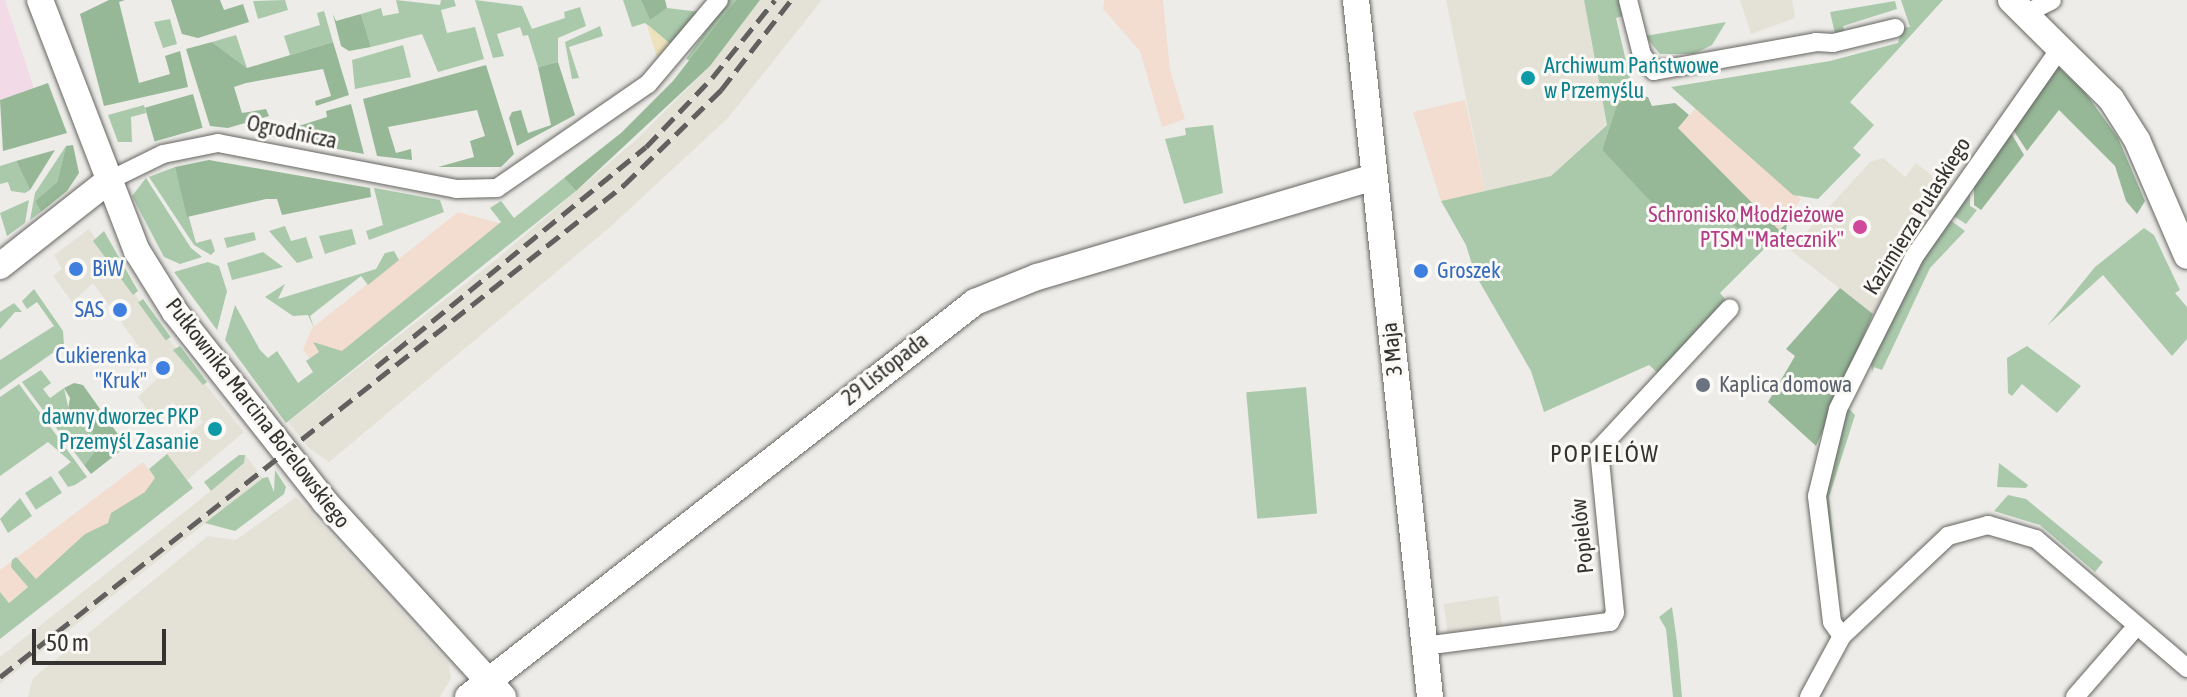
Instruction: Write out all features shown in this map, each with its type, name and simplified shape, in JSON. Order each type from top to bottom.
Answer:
[{"type":"street","name":"Pułkownika Marcina Borelowskiego","points":[[40,0],[125,223],[175,312],[325,502],[498,688]]},
{"type":"street","name":"Ogrodnicza","points":[[108,181],[163,154],[218,143],[473,190],[510,183],[628,101],[673,58],[719,0]]},
{"type":"street","name":"3 Maja","points":[[1356,0],[1430,697]]},
{"type":"street","points":[[1628,0],[1642,55],[1654,71],[1816,42],[1833,43],[1895,28]]},
{"type":"street","points":[[2019,7],[2052,0]]},
{"type":"street","points":[[2019,7],[2095,78],[2137,140],[2187,256]]},
{"type":"street","name":"Kazimierza Pułaskiego","points":[[1842,636],[1832,622],[1817,496],[1838,409],[1914,257],[2062,46]]},
{"type":"street","name":"29 Listopada","points":[[468,697],[498,688],[975,302],[1037,277],[1374,177]]},
{"type":"street","points":[[0,266],[63,220],[108,181]]},
{"type":"street","points":[[63,220],[94,212],[125,223]]},
{"type":"street","name":"Popielów","points":[[1424,646],[1610,622],[1615,613],[1599,449],[1730,308]]},
{"type":"street","points":[[1809,697],[1842,636],[1948,536],[1988,525],[2036,539],[2135,628],[2186,666]]},
{"type":"street","points":[[2075,697],[2135,628]]},
{"type":"shaded area","points":[[0,0],[5,0],[35,92],[0,100]]},
{"type":"shaded area","points":[[760,0],[822,0],[728,118],[609,228],[329,462],[310,449],[288,422],[497,259],[636,140],[710,66]]},
{"type":"shaded area","points":[[1104,0],[1163,0],[1170,70],[1185,119],[1162,127],[1140,51],[1103,9]]},
{"type":"shaded area","points":[[1446,0],[1584,0],[1607,124],[1551,176],[1485,191]]},
{"type":"shaded area","points":[[1740,0],[1792,0],[1795,18],[1751,34]]},
{"type":"shaded area","points":[[1465,100],[1485,191],[1441,201],[1413,112]]},
{"type":"shaded area","points":[[1696,108],[1801,199],[1779,230],[1678,128]]},
{"type":"shaded area","points":[[1883,158],[1905,177],[1916,163],[1950,190],[1873,314],[1790,250],[1870,162]]},
{"type":"shaded area","points":[[458,212],[506,225],[320,372],[303,350],[312,328]]},
{"type":"shaded area","points":[[89,229],[153,320],[244,432],[186,481],[165,455],[203,422],[195,413],[187,418],[173,402],[153,417],[138,397],[160,376],[93,283],[72,302],[53,276],[62,269],[54,255]]},
{"type":"shaded area","points":[[245,455],[263,478],[0,684],[0,657],[211,491],[243,464]]},
{"type":"shaded area","points":[[143,462],[158,482],[8,603],[0,592],[0,570]]},
{"type":"shaded area","points":[[296,497],[448,663],[451,678],[440,697],[28,697],[33,678],[208,536],[236,540]]},
{"type":"shaded area","points":[[1498,596],[1502,626],[1448,633],[1444,604]]},
{"type":"green space","points":[[109,0],[125,0],[119,2],[139,83],[170,74],[165,56],[180,51],[188,87],[104,106],[80,14]]},
{"type":"green space","points":[[171,0],[220,0],[224,10],[243,4],[249,22],[198,38],[182,34]]},
{"type":"green space","points":[[285,0],[288,10],[258,19],[253,1]]},
{"type":"green space","points":[[396,0],[440,5],[441,0],[454,0],[456,6],[441,10],[447,33],[475,27],[484,59],[438,72],[422,34],[371,47],[361,14],[381,8],[383,16],[399,13]]},
{"type":"green space","points":[[475,0],[522,6],[532,29],[565,18],[564,12],[580,7],[586,26],[558,38],[558,62],[538,67],[528,35],[523,36],[520,27],[497,34],[504,56],[493,58]]},
{"type":"green space","points":[[623,0],[641,0],[650,19],[667,8],[700,12],[675,48],[645,23],[632,27]]},
{"type":"green space","points":[[641,0],[665,0],[667,8],[650,20]]},
{"type":"green space","points":[[728,0],[736,0],[691,61],[686,59]]},
{"type":"green space","points":[[736,0],[760,0],[710,66],[576,191],[564,178],[621,133],[673,81]]},
{"type":"green space","points":[[1584,0],[1619,0],[1623,16],[1616,18],[1632,87],[1632,95],[1617,104],[1602,150],[1668,218],[1707,204],[1767,246],[1720,293],[1726,300],[1660,375],[1649,365],[1544,412],[1531,371],[1475,274],[1466,245],[1441,201],[1551,176],[1607,125]]},
{"type":"green space","points":[[1901,0],[1943,0],[1850,102],[1874,125],[1853,148],[1861,155],[1818,199],[1793,195],[1671,87],[1830,61],[1898,43],[1902,28],[1910,27]]},
{"type":"green space","points":[[1895,1],[1897,9],[1843,26],[1845,35],[1836,38],[1830,12]]},
{"type":"green space","points":[[324,11],[333,42],[290,55],[284,36],[320,25],[317,13]]},
{"type":"green space","points":[[333,14],[336,21],[361,14],[371,47],[349,51],[341,46]]},
{"type":"green space","points":[[170,19],[177,44],[163,48],[154,22]]},
{"type":"green space","points":[[1726,22],[1712,45],[1694,54],[1660,54],[1645,36]]},
{"type":"green space","points":[[600,26],[603,36],[569,47],[579,78],[572,79],[565,42]]},
{"type":"green space","points":[[236,35],[247,68],[212,42]]},
{"type":"green space","points":[[212,42],[247,68],[333,42],[349,95],[316,106],[315,101],[331,96],[323,69],[246,83],[234,87],[242,113],[266,109],[269,116],[228,128],[210,126],[186,49]]},
{"type":"green space","points":[[403,45],[411,77],[355,89],[352,60]]},
{"type":"green space","points":[[558,62],[575,115],[517,146],[509,118],[512,112],[521,110],[528,133],[551,125],[538,67]]},
{"type":"green space","points":[[486,65],[514,154],[501,167],[438,167],[474,157],[470,141],[485,136],[477,110],[388,127],[396,153],[411,149],[412,160],[377,156],[363,99]]},
{"type":"green space","points":[[2056,65],[2084,91],[2118,138],[2145,201],[2137,214],[2126,201],[2115,166],[2059,110],[2027,151],[2010,125]]},
{"type":"green space","points":[[48,83],[67,133],[3,151],[0,100]]},
{"type":"green space","points":[[193,94],[203,128],[155,141],[145,108]]},
{"type":"green space","points":[[1632,95],[1648,97],[1652,106],[1675,103],[1689,115],[1678,128],[1779,230],[1787,223],[1785,238],[1794,246],[1790,250],[1776,238],[1767,246],[1754,241],[1707,204],[1668,219],[1602,150],[1617,104]]},
{"type":"green space","points":[[351,104],[364,154],[267,136],[327,117],[326,111]]},
{"type":"green space","points":[[144,105],[146,113],[131,117],[132,142],[118,142],[108,115]]},
{"type":"green space","points":[[1213,125],[1223,193],[1184,204],[1165,139],[1186,135],[1185,128]]},
{"type":"green space","points":[[2008,128],[2024,155],[1981,210],[1974,205],[1974,179]]},
{"type":"green space","points":[[73,145],[79,173],[67,191],[41,212],[35,201],[57,182],[66,146]]},
{"type":"green space","points":[[66,146],[57,182],[35,201],[41,212],[30,220],[35,193]]},
{"type":"green space","points":[[55,150],[30,190],[16,161]]},
{"type":"green space","points":[[209,160],[370,188],[371,197],[282,215],[277,199],[266,199],[187,217],[175,167]]},
{"type":"green space","points":[[16,161],[30,190],[25,193],[11,191],[8,182],[0,184],[0,166]]},
{"type":"green space","points":[[175,167],[196,243],[211,239],[215,251],[211,255],[194,245],[149,177]]},
{"type":"green space","points":[[146,178],[191,248],[202,257],[180,264],[164,257],[132,196]]},
{"type":"green space","points":[[564,178],[576,191],[286,423],[225,340],[235,305],[260,350],[268,358],[277,351],[298,383],[313,372],[306,361],[319,352],[313,342],[342,351],[501,222],[490,208],[501,201],[514,218]]},
{"type":"green space","points":[[1970,183],[1970,206],[1977,210],[1966,224],[1949,213]]},
{"type":"green space","points":[[374,188],[440,200],[444,212],[369,240],[366,231],[383,225]]},
{"type":"green space","points":[[29,200],[25,223],[7,236],[0,213]]},
{"type":"green space","points":[[1946,217],[1965,231],[1930,268],[1882,370],[1874,367],[1872,372],[1870,356]]},
{"type":"green space","points":[[285,226],[291,241],[306,237],[313,258],[297,263],[269,231]]},
{"type":"green space","points":[[2144,228],[2154,235],[2180,290],[2175,293],[2187,307],[2187,339],[2172,356],[2103,275],[2047,326],[2095,267]]},
{"type":"green space","points":[[352,229],[356,244],[325,254],[319,236]]},
{"type":"green space","points":[[104,231],[138,291],[133,295],[93,241]]},
{"type":"green space","points":[[254,232],[256,240],[227,248],[224,238]]},
{"type":"green space","points":[[394,251],[399,260],[368,285],[361,276],[310,316],[314,328],[308,315],[293,316],[265,297],[285,284],[278,299],[376,269],[385,253]]},
{"type":"green space","points":[[263,252],[283,267],[232,280],[227,263]]},
{"type":"green space","points":[[208,262],[219,266],[227,291],[217,330],[174,272]]},
{"type":"green space","points":[[1840,288],[1873,314],[1816,446],[1768,402],[1795,356],[1786,349]]},
{"type":"green space","points":[[34,289],[63,331],[64,345],[0,390],[0,360],[54,326],[37,302],[27,309],[22,301]]},
{"type":"green space","points":[[143,299],[171,337],[166,341],[138,303]]},
{"type":"green space","points":[[14,303],[22,312],[15,312],[0,329],[0,312]]},
{"type":"green space","points":[[180,346],[207,382],[203,385],[173,350]]},
{"type":"green space","points":[[2027,346],[2081,386],[2057,413],[2022,384],[2012,396],[2008,393],[2007,358]]},
{"type":"green space","points":[[41,370],[51,383],[43,389],[50,398],[64,388],[72,424],[87,423],[98,437],[100,445],[84,465],[22,382]]},
{"type":"green space","points":[[74,383],[83,385],[122,440],[119,452],[91,474],[84,465],[100,445],[87,424],[72,425],[67,416],[70,398],[64,388]]},
{"type":"green space","points":[[19,384],[87,477],[75,485],[68,487],[58,472],[71,462],[48,442],[0,476],[0,397]]},
{"type":"green space","points":[[1306,387],[1317,514],[1257,519],[1246,392]]},
{"type":"green space","points":[[1847,407],[1855,415],[1829,497],[1840,599],[1824,493]]},
{"type":"green space","points":[[167,454],[193,488],[0,639],[0,592],[9,603],[28,587],[11,567],[12,560],[16,557],[36,579],[85,534],[108,523],[111,513],[145,492],[155,478],[149,469]]},
{"type":"green space","points":[[239,455],[245,455],[244,463],[211,491],[204,482]]},
{"type":"green space","points":[[1999,463],[2028,485],[2026,488],[1997,487]]},
{"type":"green space","points":[[275,470],[286,487],[284,494],[235,531],[205,523],[263,478],[268,477],[274,492]]},
{"type":"green space","points":[[51,476],[62,493],[36,510],[25,493]]},
{"type":"green space","points":[[2008,495],[2026,499],[2103,562],[2095,572],[2040,525],[1994,511]]},
{"type":"green space","points":[[20,498],[32,516],[8,533],[0,519]]},
{"type":"green space","points":[[1672,607],[1682,697],[1673,697],[1666,629],[1659,617]]},
{"type":"sand","points":[[648,25],[675,48],[660,66],[648,29]]},
{"type":"railway","points":[[376,367],[646,147],[712,78],[775,0]]},
{"type":"railway","points":[[0,677],[624,185],[721,90],[791,0]]},
{"type":"place","name":"Archiwum Państwowe w Przemyślu","points":[[1528,78]]},
{"type":"place","name":"Schronisko Młodzieżowe PTSM \"Matecznik\"","points":[[1860,227]]},
{"type":"place","name":"BiW","points":[[76,269]]},
{"type":"place","name":"Groszek","points":[[1421,271]]},
{"type":"place","name":"SAS","points":[[120,310]]},
{"type":"place","name":"Cukierenka \"Kruk\"","points":[[163,368]]},
{"type":"place","name":"Kaplica domowa","points":[[1703,385]]},
{"type":"place","name":"dawny dworzec PKP Przemyśl Zasanie","points":[[215,429]]},
{"type":"district","name":"POPIELÓW","points":[[1605,454]]}]
